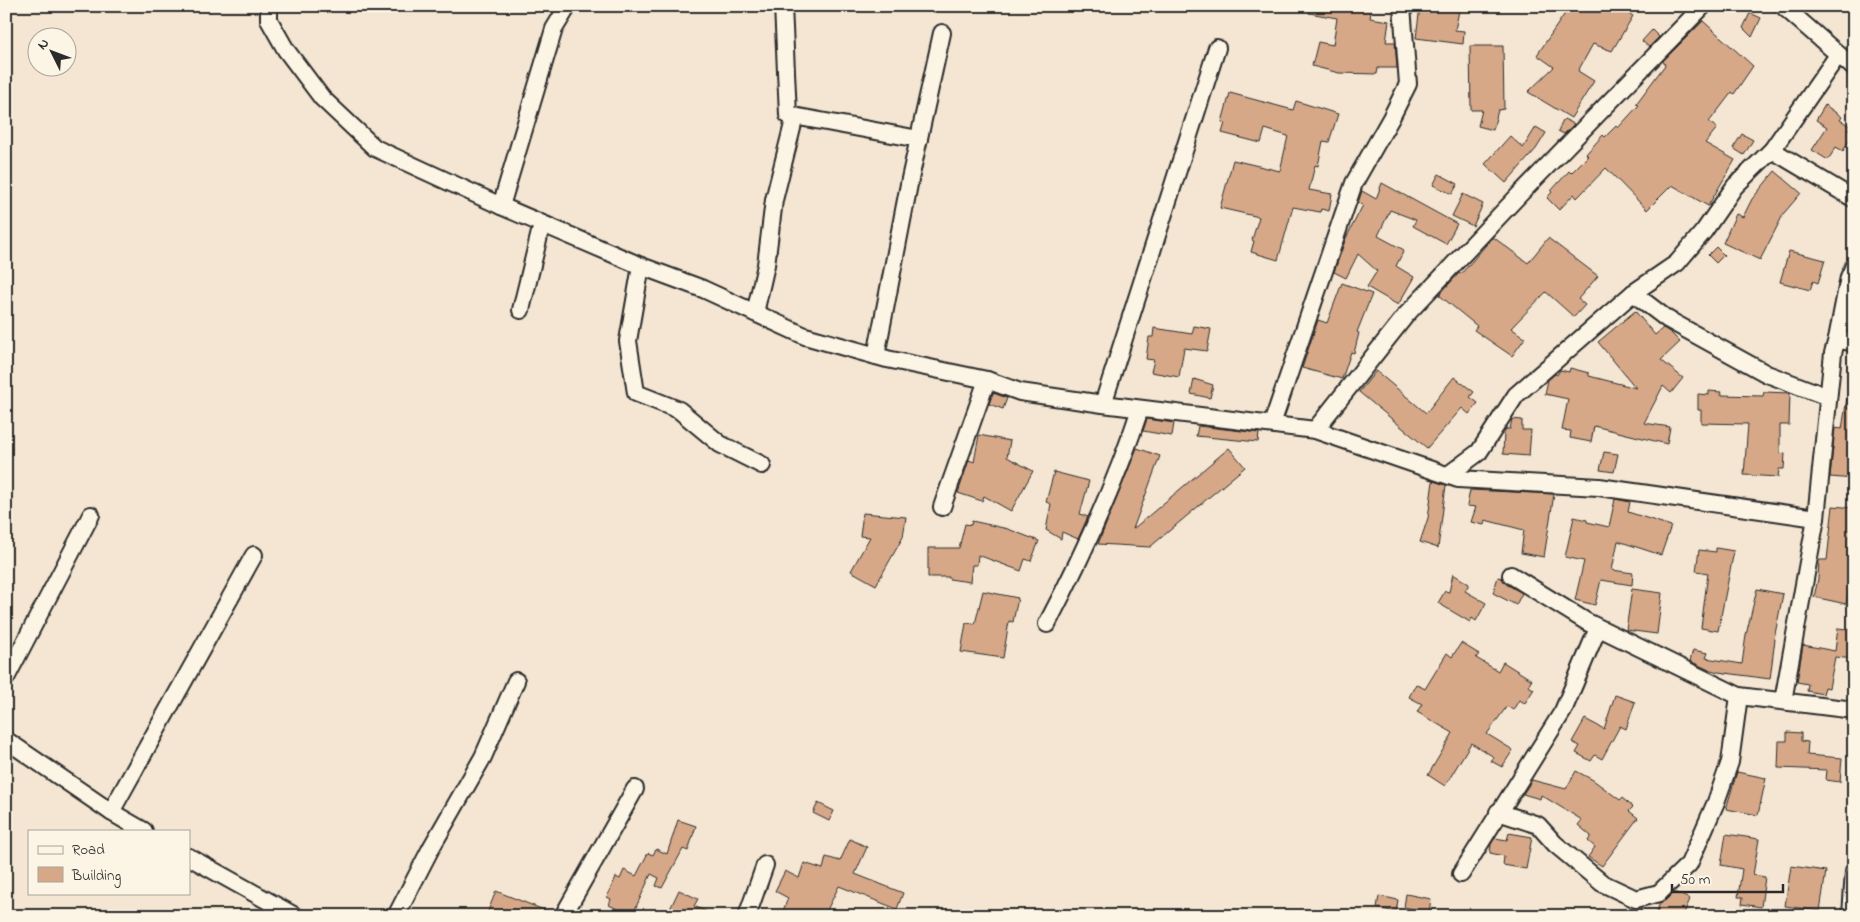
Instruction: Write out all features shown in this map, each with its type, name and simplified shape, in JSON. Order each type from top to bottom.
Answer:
[{"type":"street","points":[[269,6],[268,20],[286,50],[322,98],[375,148],[542,224],[641,266],[704,289],[805,336],[876,356],[987,380],[1020,392],[1315,430],[1458,479],[1599,487],[1816,518]]},
{"type":"street","points":[[501,206],[554,29],[568,6]]},
{"type":"street","points":[[783,6],[788,115],[919,139]]},
{"type":"street","points":[[1272,424],[1354,183],[1408,84],[1402,6]]},
{"type":"street","points":[[1315,430],[1406,315],[1519,195],[1703,6]]},
{"type":"street","points":[[1782,6],[1854,68]]},
{"type":"street","points":[[876,356],[942,33]]},
{"type":"street","points":[[1103,404],[1217,48]]},
{"type":"street","points":[[1448,475],[1478,452],[1516,395],[1633,293],[1678,263],[1704,231],[1735,186],[1772,150],[1838,55]]},
{"type":"street","points":[[756,313],[766,265],[774,200],[795,116]]},
{"type":"street","points":[[1772,150],[1854,199]]},
{"type":"street","points":[[521,310],[542,224]]},
{"type":"street","points":[[641,266],[628,341],[636,393],[679,410],[720,444],[762,465]]},
{"type":"street","points":[[1783,701],[1816,518],[1833,354],[1849,277],[1854,266]]},
{"type":"street","points":[[1633,293],[1667,319],[1768,374],[1828,397]]},
{"type":"street","points":[[1837,339],[1854,343]]},
{"type":"street","points":[[942,508],[987,380]]},
{"type":"street","points":[[1047,624],[1075,569],[1105,500],[1128,444],[1140,408]]},
{"type":"street","points":[[1472,480],[1478,452]]},
{"type":"street","points":[[6,678],[91,515]]},
{"type":"street","points":[[111,812],[254,555]]},
{"type":"street","points":[[1511,575],[1598,628],[1739,696],[1854,710]]},
{"type":"street","points":[[1461,874],[1498,812],[1563,711],[1598,628]]},
{"type":"street","points":[[396,916],[431,848],[483,757],[516,681]]},
{"type":"street","points":[[1498,812],[1538,825],[1555,844],[1602,883],[1636,899],[1659,893],[1689,864],[1716,802],[1730,762],[1739,696]]},
{"type":"street","points":[[6,740],[111,812],[142,830]]},
{"type":"street","points":[[564,916],[635,789]]},
{"type":"street","points":[[190,858],[295,916]]},
{"type":"street","points":[[747,916],[765,865]]},
{"type":"street","points":[[1851,916],[1854,871]]},
{"type":"building","points":[[1309,6],[1372,6],[1370,18],[1389,21],[1386,42],[1395,42],[1397,68],[1378,68],[1377,74],[1339,73],[1312,66],[1318,42],[1333,45],[1337,18],[1309,13]]},
{"type":"building","points":[[1420,6],[1460,6],[1455,30],[1464,31],[1463,44],[1416,38]]},
{"type":"building","points":[[1570,6],[1617,6],[1633,16],[1612,51],[1593,44],[1578,71],[1594,81],[1571,118],[1528,92],[1554,67],[1537,55]]},
{"type":"building","points":[[1750,13],[1761,18],[1752,37],[1743,28]]},
{"type":"building","points":[[1703,21],[1753,66],[1734,94],[1732,92],[1709,122],[1717,128],[1705,143],[1735,160],[1708,206],[1672,185],[1647,210],[1606,168],[1577,198],[1574,194],[1559,210],[1547,198],[1551,191],[1569,171],[1571,173],[1588,156],[1586,154],[1603,135],[1605,137],[1616,126],[1618,128],[1639,105],[1636,104],[1665,65],[1663,61]]},
{"type":"building","points":[[1652,30],[1659,37],[1649,47],[1642,41]]},
{"type":"building","points":[[1470,46],[1503,46],[1504,109],[1498,110],[1493,130],[1478,126],[1482,110],[1471,110]]},
{"type":"building","points":[[1230,93],[1293,110],[1296,101],[1338,114],[1329,142],[1323,141],[1318,166],[1315,165],[1309,190],[1332,194],[1329,211],[1321,209],[1320,212],[1293,207],[1278,260],[1251,252],[1254,241],[1252,240],[1259,217],[1220,208],[1233,160],[1280,171],[1288,136],[1265,129],[1261,143],[1222,133],[1225,123],[1222,122]]},
{"type":"building","points":[[1825,105],[1842,117],[1840,120],[1850,126],[1848,129],[1854,132],[1843,151],[1836,147],[1828,160],[1812,150],[1827,127],[1816,120]]},
{"type":"building","points":[[1564,119],[1574,124],[1564,134],[1558,131]]},
{"type":"building","points":[[1536,127],[1546,133],[1536,149],[1506,183],[1485,164],[1510,136],[1523,148]]},
{"type":"building","points":[[1742,134],[1753,140],[1744,155],[1733,148]]},
{"type":"building","points":[[1775,171],[1801,193],[1784,213],[1760,260],[1723,243],[1736,214],[1743,217],[1752,199]]},
{"type":"building","points":[[1439,174],[1458,184],[1452,194],[1433,185]]},
{"type":"building","points":[[1382,183],[1457,224],[1446,244],[1413,226],[1416,220],[1390,210],[1378,236],[1404,250],[1396,266],[1414,277],[1398,305],[1367,287],[1377,271],[1358,254],[1346,278],[1334,272],[1346,238],[1363,205],[1358,203],[1362,191],[1376,199]]},
{"type":"building","points":[[1463,194],[1483,204],[1473,226],[1452,216]]},
{"type":"building","points":[[1493,237],[1528,263],[1548,238],[1598,276],[1578,299],[1585,305],[1574,317],[1546,292],[1511,328],[1525,338],[1512,356],[1474,330],[1477,326],[1439,295],[1459,273],[1461,274]]},
{"type":"building","points":[[1716,247],[1724,255],[1716,263],[1708,255]]},
{"type":"building","points":[[1789,251],[1825,260],[1818,283],[1813,281],[1810,290],[1780,282]]},
{"type":"building","points":[[1342,283],[1372,294],[1357,332],[1359,333],[1354,353],[1351,352],[1342,379],[1302,368],[1318,320],[1327,323]]},
{"type":"building","points":[[1635,311],[1655,335],[1663,328],[1680,342],[1661,360],[1683,378],[1671,393],[1663,386],[1644,423],[1670,427],[1667,444],[1594,426],[1591,442],[1570,438],[1571,431],[1562,430],[1568,399],[1545,394],[1548,380],[1555,374],[1557,375],[1560,370],[1569,372],[1570,368],[1589,373],[1589,376],[1636,388],[1598,342]]},
{"type":"building","points":[[1194,326],[1211,329],[1207,351],[1184,348],[1179,377],[1151,372],[1154,360],[1146,359],[1149,337],[1153,337],[1154,328],[1192,334]]},
{"type":"building","points":[[1376,371],[1426,413],[1454,377],[1474,392],[1470,397],[1478,403],[1469,414],[1462,408],[1427,448],[1359,392]]},
{"type":"building","points":[[1194,379],[1213,385],[1210,398],[1191,394]]},
{"type":"building","points":[[1709,391],[1721,392],[1720,395],[1763,396],[1764,392],[1790,393],[1789,425],[1780,425],[1780,453],[1785,454],[1784,469],[1779,469],[1778,477],[1744,475],[1748,424],[1701,423],[1701,410],[1698,410],[1698,394],[1709,395]]},
{"type":"building","points":[[993,393],[1007,398],[1003,409],[989,404]]},
{"type":"building","points":[[1847,398],[1854,399],[1854,479],[1830,477],[1835,428],[1842,429]]},
{"type":"building","points":[[1147,419],[1174,423],[1172,436],[1143,431]]},
{"type":"building","points":[[1512,419],[1522,420],[1522,430],[1531,430],[1529,456],[1503,454],[1504,432],[1506,429],[1510,429]]},
{"type":"building","points":[[1198,426],[1259,433],[1258,442],[1196,436]]},
{"type":"building","points":[[979,435],[1010,441],[1007,457],[1033,471],[1011,511],[984,496],[982,501],[958,493],[969,460],[974,462]]},
{"type":"building","points":[[1137,448],[1160,456],[1133,529],[1229,448],[1245,467],[1150,547],[1098,544]]},
{"type":"building","points":[[1604,452],[1618,454],[1614,472],[1600,470]]},
{"type":"building","points":[[1054,472],[1089,481],[1080,514],[1088,517],[1078,539],[1062,532],[1061,539],[1046,530],[1051,504],[1046,502]]},
{"type":"building","points":[[1433,481],[1446,485],[1438,548],[1420,542],[1428,518]]},
{"type":"building","points":[[1470,490],[1554,494],[1544,557],[1521,553],[1524,530],[1485,520],[1484,525],[1471,522],[1476,507],[1467,506]]},
{"type":"building","points":[[1615,499],[1630,502],[1628,512],[1671,526],[1661,555],[1618,541],[1612,570],[1633,573],[1632,585],[1601,580],[1595,605],[1575,600],[1584,561],[1565,557],[1574,517],[1609,527]]},
{"type":"building","points":[[1833,506],[1854,508],[1850,562],[1854,562],[1854,574],[1852,574],[1846,604],[1814,597],[1818,579],[1819,560],[1827,560]]},
{"type":"building","points":[[863,513],[906,517],[903,537],[876,585],[851,571],[870,537],[860,536]]},
{"type":"building","points":[[972,521],[1008,529],[1039,541],[1031,561],[1025,559],[1021,571],[978,555],[977,565],[972,565],[970,582],[949,579],[949,577],[928,577],[928,548],[959,548],[965,524],[971,525]]},
{"type":"building","points":[[1716,548],[1734,551],[1718,631],[1701,628],[1708,573],[1696,571],[1699,550],[1716,552]]},
{"type":"building","points":[[1453,574],[1469,584],[1465,591],[1486,603],[1476,621],[1472,618],[1470,622],[1438,603],[1445,591],[1449,592]]},
{"type":"building","points":[[1498,577],[1522,593],[1516,605],[1493,593]]},
{"type":"building","points":[[1632,589],[1662,593],[1657,634],[1626,630]]},
{"type":"building","points":[[1757,589],[1783,594],[1774,639],[1770,679],[1718,672],[1690,661],[1693,650],[1708,653],[1706,658],[1742,664],[1746,635]]},
{"type":"building","points":[[983,591],[1018,598],[1013,622],[1009,621],[1003,658],[961,652],[966,623],[975,624]]},
{"type":"building","points":[[1838,628],[1854,630],[1854,659],[1835,657],[1829,688],[1825,687],[1823,694],[1807,691],[1808,684],[1797,682],[1803,645],[1835,651]]},
{"type":"building","points":[[1461,643],[1479,654],[1476,658],[1498,671],[1503,662],[1532,680],[1528,686],[1534,689],[1525,703],[1519,700],[1513,710],[1507,706],[1487,734],[1513,750],[1502,767],[1491,761],[1494,757],[1471,743],[1445,786],[1428,775],[1453,733],[1417,712],[1422,704],[1409,697],[1416,684],[1425,689],[1447,653],[1452,657]]},
{"type":"building","points":[[1615,695],[1635,702],[1626,729],[1620,726],[1602,759],[1595,755],[1591,761],[1576,753],[1580,746],[1572,742],[1585,719],[1604,729]]},
{"type":"building","points":[[1787,732],[1801,733],[1801,741],[1808,742],[1807,755],[1842,758],[1840,782],[1826,780],[1827,770],[1778,768],[1779,741],[1787,741]]},
{"type":"building","points":[[1576,771],[1593,780],[1620,800],[1622,798],[1633,807],[1629,811],[1638,818],[1602,866],[1588,857],[1595,847],[1588,841],[1591,836],[1578,825],[1582,820],[1541,795],[1540,799],[1523,794],[1532,780],[1566,789]]},
{"type":"building","points":[[1737,772],[1766,778],[1758,815],[1726,809]]},
{"type":"building","points":[[818,803],[834,811],[829,821],[813,813]]},
{"type":"building","points":[[678,820],[696,826],[688,851],[683,849],[662,888],[656,886],[659,878],[651,874],[632,916],[609,905],[611,899],[607,897],[616,877],[620,879],[624,870],[636,876],[648,853],[653,855],[656,849],[667,854]]},
{"type":"building","points":[[1509,833],[1532,837],[1526,869],[1503,865],[1504,856],[1490,853],[1491,844],[1495,838],[1507,840]]},
{"type":"building","points":[[1726,834],[1759,839],[1753,875],[1765,877],[1761,907],[1742,904],[1743,897],[1738,897],[1742,869],[1721,865]]},
{"type":"building","points":[[850,839],[867,847],[855,874],[903,893],[897,909],[839,886],[824,916],[781,916],[788,898],[775,891],[785,871],[799,878],[804,863],[823,869],[826,857],[840,861]]},
{"type":"building","points":[[1791,866],[1826,871],[1820,911],[1785,906]]},
{"type":"building","points":[[679,890],[698,899],[694,906],[716,916],[684,916],[670,909]]},
{"type":"building","points":[[496,891],[554,914],[553,916],[486,916]]},
{"type":"building","points":[[1674,892],[1690,899],[1683,916],[1655,916],[1660,903]]},
{"type":"building","points":[[1406,894],[1431,899],[1429,912],[1404,907]]},
{"type":"building","points":[[1379,896],[1398,900],[1396,912],[1377,908]]}]
